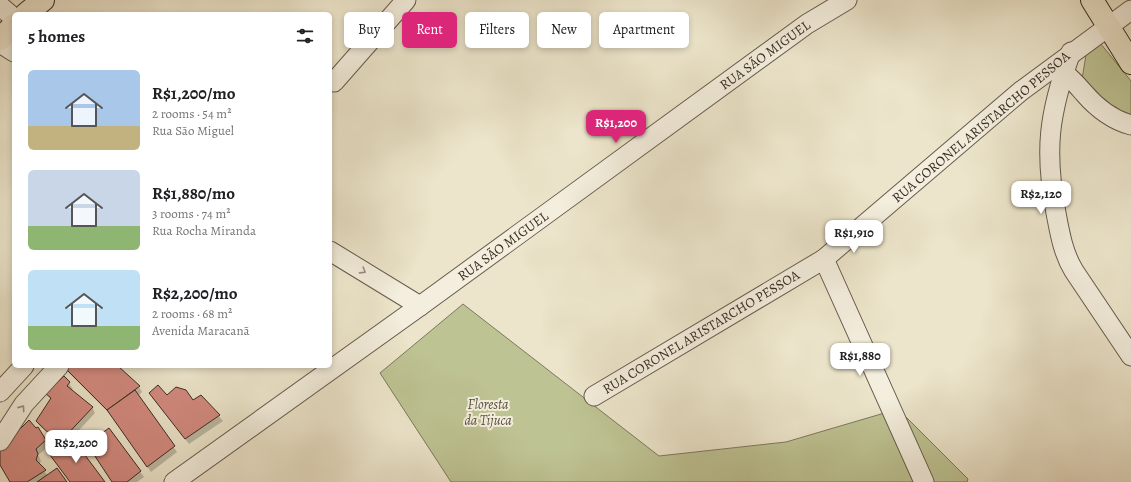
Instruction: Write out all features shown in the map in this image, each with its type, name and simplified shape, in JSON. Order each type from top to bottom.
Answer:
[{"type":"main road","points":[[1092,0],[1107,27],[1131,63]]},
{"type":"main road","points":[[0,39],[12,27]]},
{"type":"street","points":[[334,82],[406,0]]},
{"type":"street","name":"RUA SÃO MIGUEL","points":[[174,482],[420,306],[807,24],[828,5],[847,0]]},
{"type":"street","name":"RUA SÃO MIGUEL","points":[[828,5],[858,0]]},
{"type":"street","points":[[0,6],[12,16]]},
{"type":"street","name":"RUA CORONEL ARISTARCHO PESSOA","points":[[594,396],[824,259],[1020,91],[1071,52],[1131,10]]},
{"type":"street","points":[[0,43],[12,51]]},
{"type":"street","points":[[1071,52],[1053,110],[1049,141],[1050,182],[1062,244],[1067,259],[1074,271],[1131,356]]},
{"type":"street","points":[[1064,73],[1076,82],[1084,93],[1112,117],[1131,125]]},
{"type":"street","points":[[332,251],[420,306]]},
{"type":"street","points":[[824,259],[924,482]]},
{"type":"street","points":[[0,392],[22,368]]},
{"type":"street","points":[[0,441],[24,404],[57,368]]},
{"type":"green space","points":[[1096,38],[1131,81],[1131,125],[1082,79],[1086,55]]},
{"type":"green space","name":"Floresta da Tijuca","points":[[463,304],[659,456],[786,442],[898,409],[968,479],[967,482],[451,482],[380,373]]},
{"type":"building","points":[[65,368],[120,368],[140,386],[107,410]]},
{"type":"building","points":[[64,376],[70,382],[67,386],[93,407],[59,443],[36,421],[51,398],[46,394]]},
{"type":"building","points":[[158,385],[167,395],[176,387],[186,390],[193,400],[201,395],[220,415],[185,439],[149,393]]},
{"type":"building","points":[[135,390],[175,446],[147,467],[107,410]]},
{"type":"building","points":[[29,420],[36,428],[38,427],[46,440],[36,449],[38,454],[36,460],[46,470],[27,482],[10,482],[0,465],[0,449]]},
{"type":"building","points":[[109,428],[141,471],[127,482],[112,482],[87,444]]},
{"type":"building","points":[[73,439],[105,482],[70,482],[50,455]]},
{"type":"building","points":[[57,468],[67,482],[37,482]]}]
